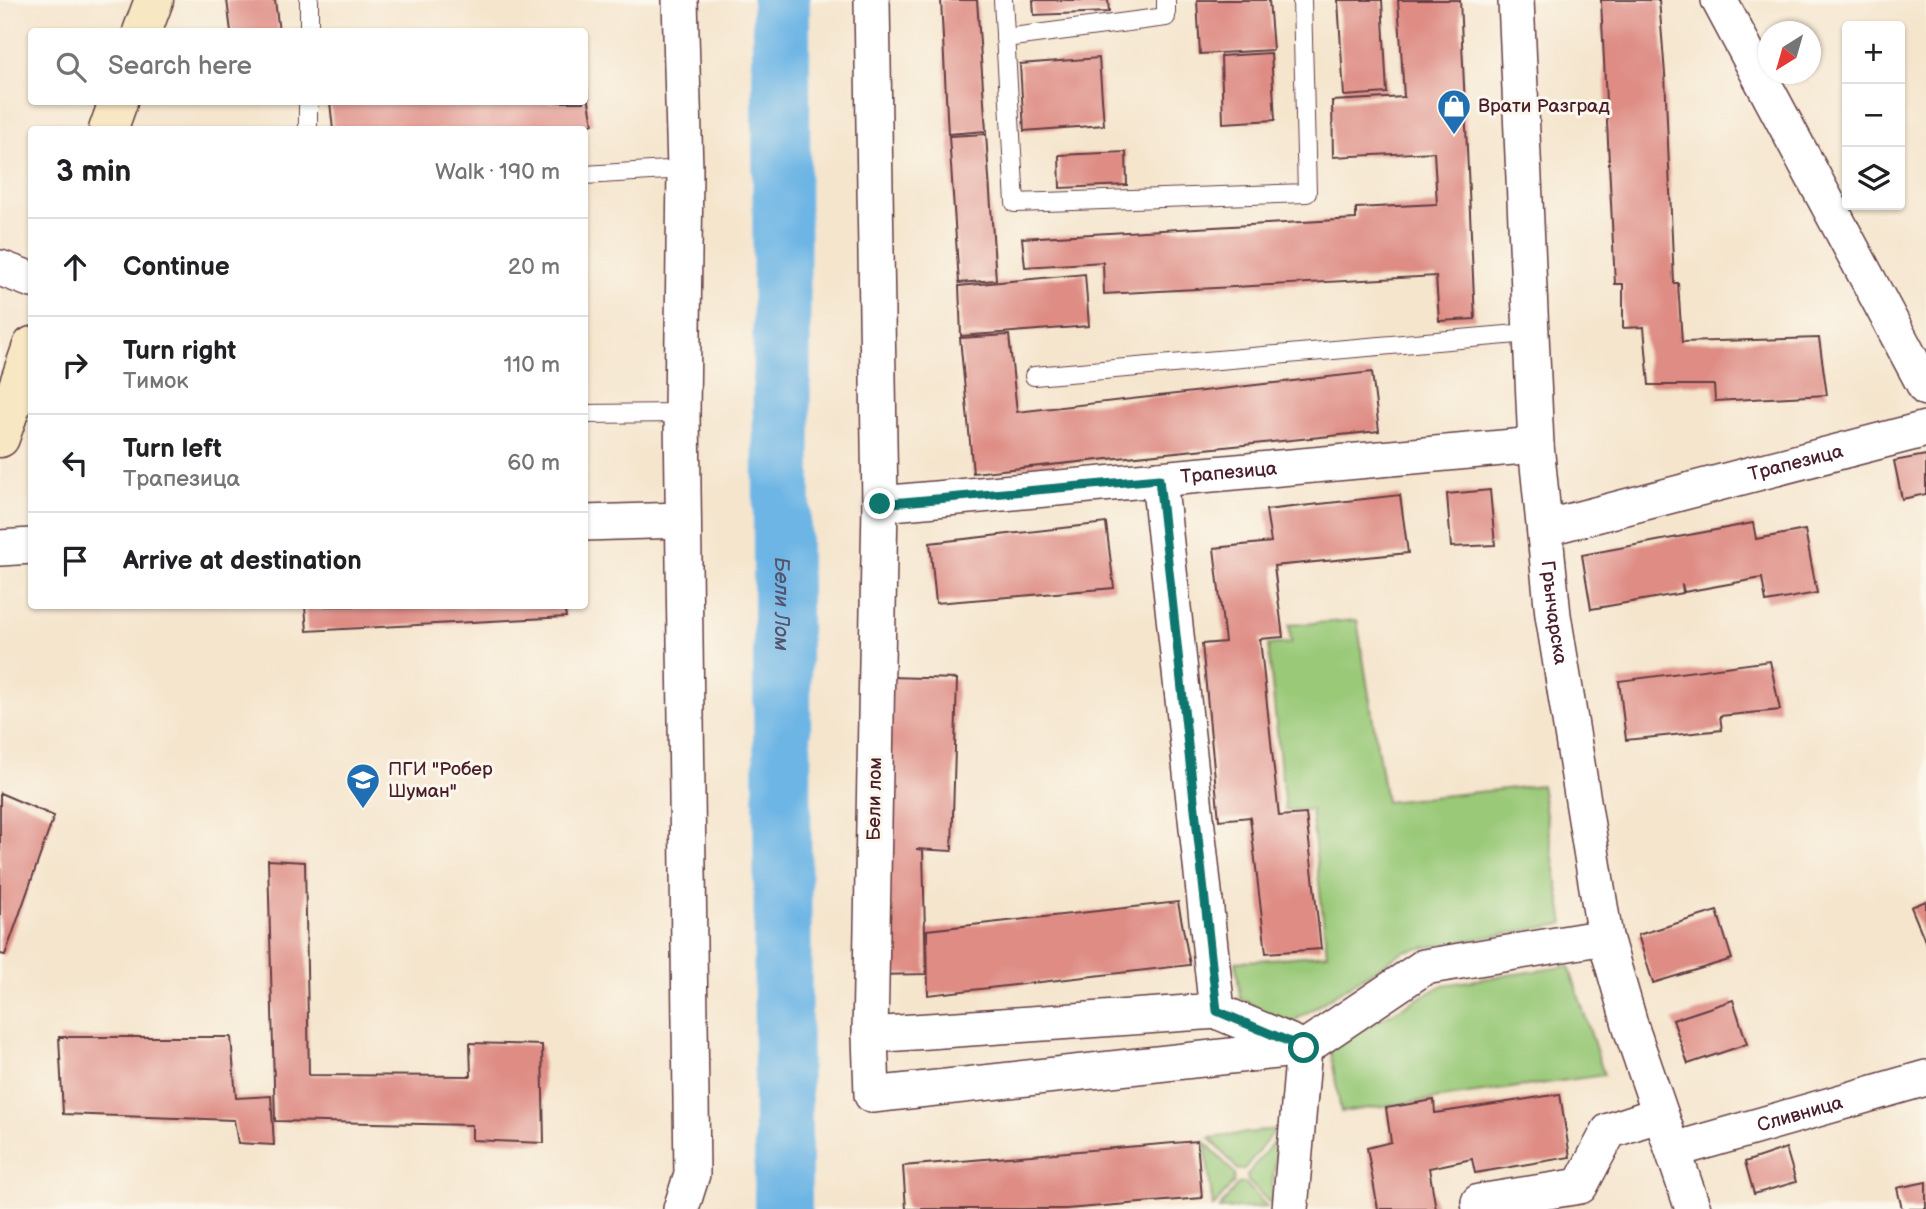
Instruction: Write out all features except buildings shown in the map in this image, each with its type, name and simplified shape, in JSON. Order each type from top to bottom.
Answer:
[{"type":"street","points":[[144,28],[154,0]]},
{"type":"street","points":[[680,0],[685,169],[682,413],[692,1174],[681,1209]]},
{"type":"street","name":"Бели лом","points":[[872,0],[880,504],[870,1035],[872,1095],[1304,1048]]},
{"type":"street","name":"Грънчарска","points":[[1516,0],[1535,445],[1553,615],[1605,937],[1632,1031],[1693,1209]]},
{"type":"street","points":[[1719,0],[1926,388]]},
{"type":"street","points":[[108,126],[116,105]]},
{"type":"street","points":[[0,268],[28,278]]},
{"type":"street","points":[[3,422],[28,356]]},
{"type":"street","name":"Трапезица","points":[[1545,528],[1926,429]]},
{"type":"street","name":"Трапезица","points":[[880,504],[1535,445]]},
{"type":"street","points":[[1159,479],[1217,1011]]},
{"type":"street","points":[[588,523],[683,520]]},
{"type":"street","points":[[0,548],[28,546]]},
{"type":"street","points":[[1304,1048],[1424,967],[1605,937]]},
{"type":"street","points":[[870,1035],[1217,1011],[1304,1048]]},
{"type":"street","points":[[1290,1209],[1304,1048]]},
{"type":"street","name":"Сливница","points":[[1674,1150],[1926,1078]]},
{"type":"street","points":[[1480,1209],[1479,1202],[1555,1200],[1580,1186],[1609,1131],[1660,1114]]},
{"type":"lane","points":[[309,0],[309,28]]},
{"type":"lane","points":[[1003,0],[1015,203],[1307,193],[1302,0]]},
{"type":"lane","points":[[1005,38],[1166,17],[1166,0]]},
{"type":"lane","points":[[307,126],[308,105]]},
{"type":"lane","points":[[588,175],[685,169]]},
{"type":"lane","points":[[1034,376],[1530,333]]},
{"type":"lane","points":[[588,415],[682,413]]},
{"type":"green space","points":[[1357,620],[1386,802],[1541,785],[1564,924],[1404,951],[1289,1024],[1240,998],[1236,962],[1327,954],[1311,810],[1285,810],[1268,645],[1291,643],[1289,625]]},
{"type":"green space","points":[[1569,966],[1604,1075],[1341,1112],[1330,1047],[1443,985]]},
{"type":"green space","points":[[1276,1129],[1244,1169],[1238,1170],[1210,1138]]},
{"type":"green space","points":[[1279,1135],[1270,1203],[1248,1181],[1247,1175]]},
{"type":"green space","points":[[1205,1142],[1235,1174],[1234,1182],[1213,1207]]},
{"type":"green space","points":[[1245,1183],[1267,1207],[1219,1209],[1238,1184]]},
{"type":"waterway","name":"Бели Лом","points":[[781,0],[783,1209]]},
{"type":"place","name":"Врати Разград","points":[[1454,136]]},
{"type":"place","name":"ПГИ \"Робер Шуман\"","points":[[363,810]]},
{"type":"route","points":[[880,504],[1159,479],[1217,1011],[1304,1048]]}]
